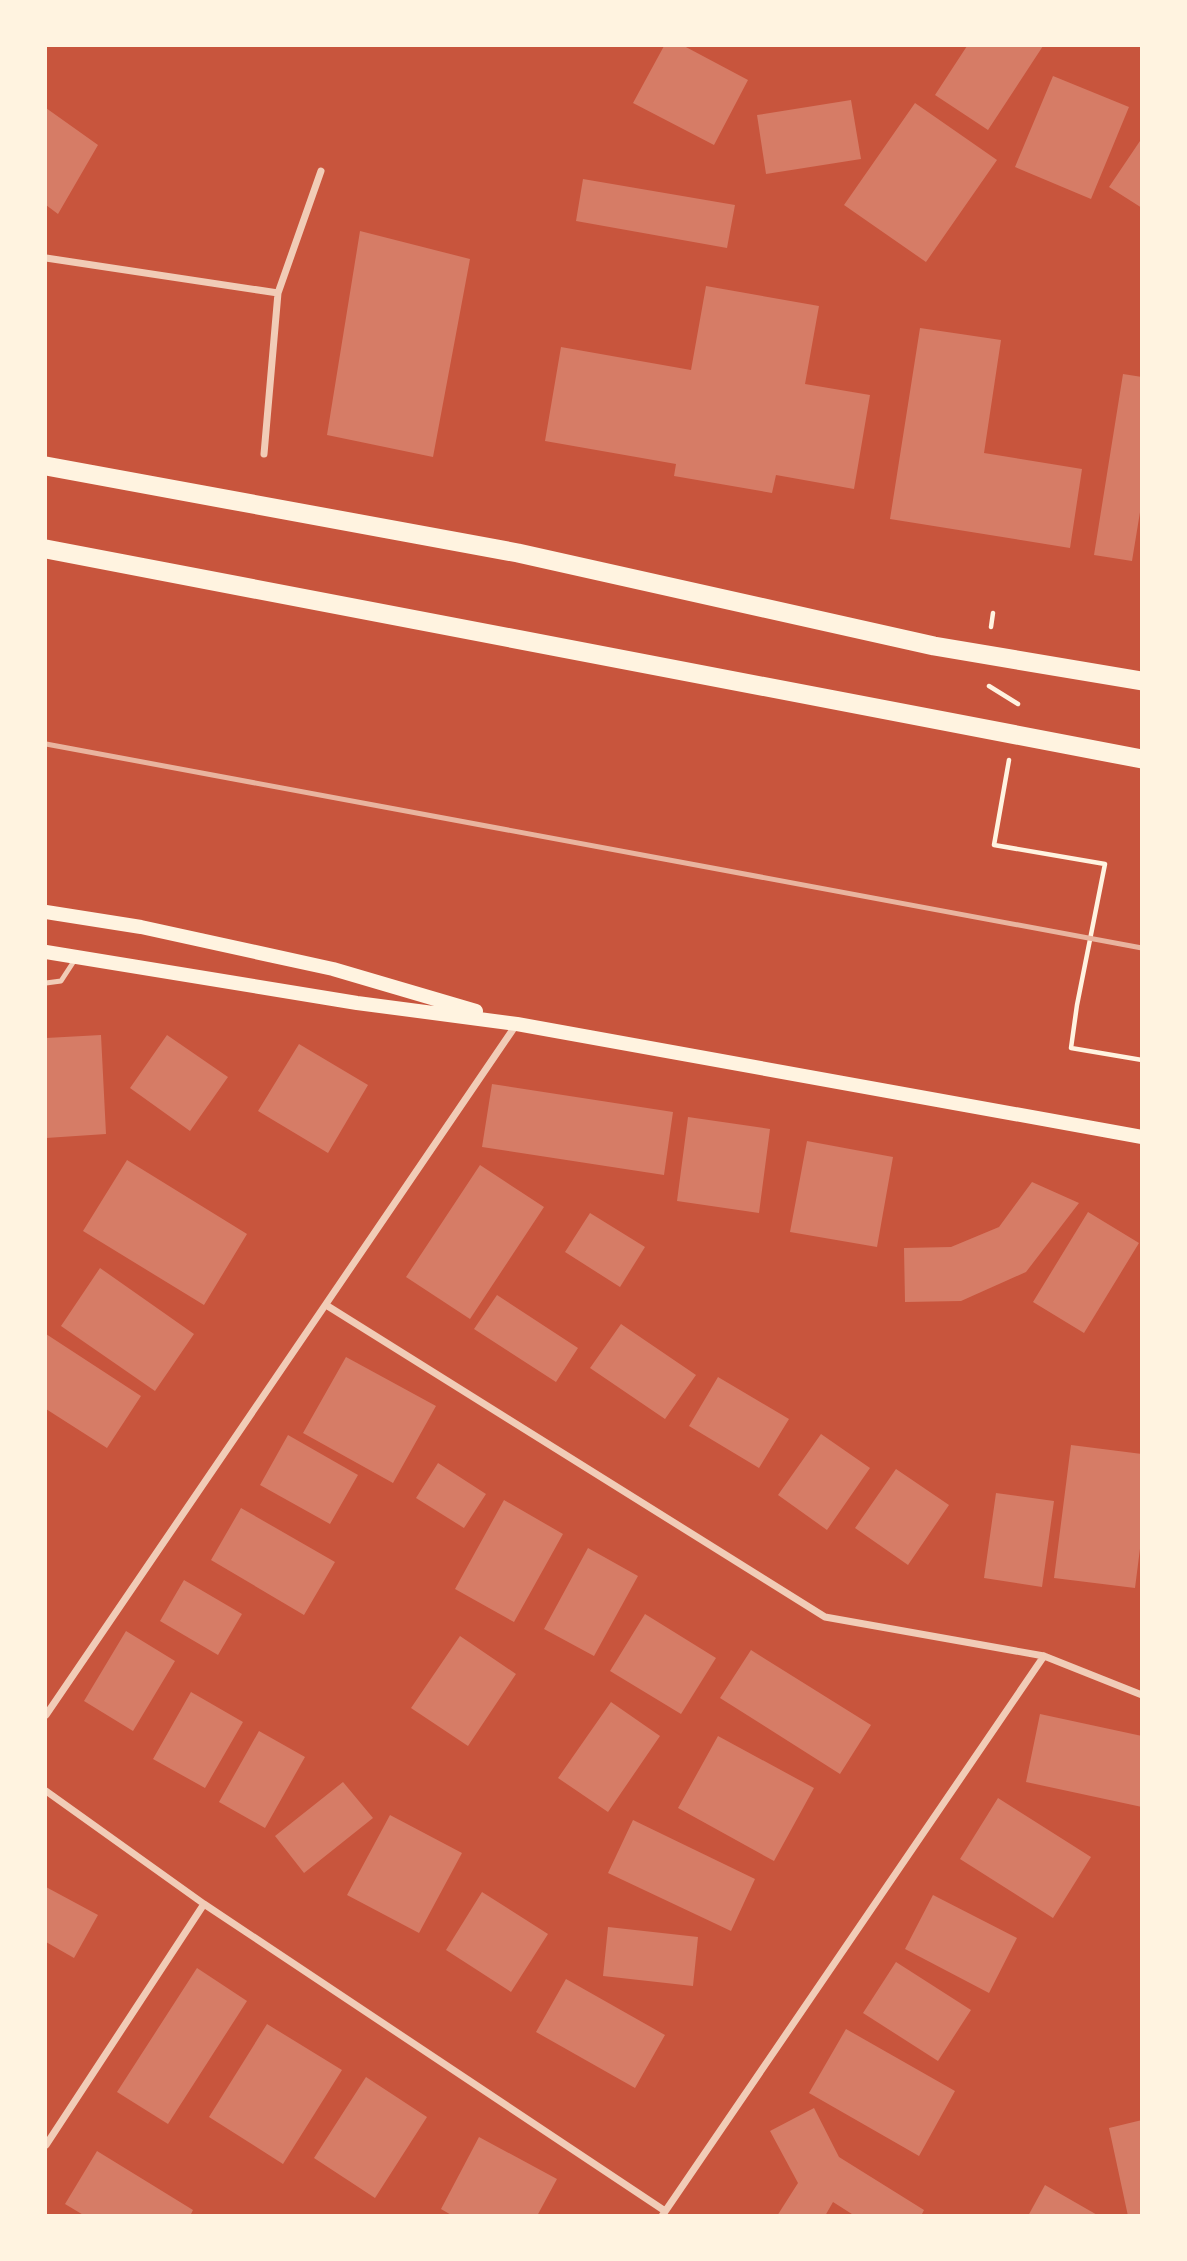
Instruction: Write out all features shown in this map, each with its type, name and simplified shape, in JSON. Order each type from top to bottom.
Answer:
[{"type":"highway","points":[[46,466],[518,554],[934,646],[1142,681]]},
{"type":"highway","points":[[46,549],[1142,759]]},
{"type":"main road","points":[[46,912],[141,928],[333,969],[517,1024]]},
{"type":"main road","points":[[46,952],[357,1003],[517,1024],[1142,1137]]},
{"type":"street","points":[[264,454],[278,293],[321,171]]},
{"type":"street","points":[[46,258],[278,293]]},
{"type":"street","points":[[46,1715],[517,1024]]},
{"type":"street","points":[[326,1305],[825,1617],[1044,1656],[1142,1695]]},
{"type":"street","points":[[46,1791],[204,1905],[663,2213],[1044,1656]]},
{"type":"street","points":[[46,2145],[204,1905]]},
{"type":"lane","points":[[46,983],[61,981],[76,958]]},
{"type":"path","points":[[1008,764],[994,845],[1105,864],[1071,1048],[1142,1060]]},
{"type":"building","points":[[664,46],[684,46],[748,80],[714,145],[633,103]]},
{"type":"building","points":[[967,46],[1043,46],[988,130],[935,95]]},
{"type":"building","points":[[1053,76],[1129,107],[1091,199],[1015,167]]},
{"type":"building","points":[[851,100],[861,159],[766,174],[757,115]]},
{"type":"building","points":[[915,103],[997,160],[926,262],[844,205]]},
{"type":"building","points":[[46,108],[98,145],[58,214],[46,205]]},
{"type":"building","points":[[1142,138],[1142,208],[1109,187]]},
{"type":"building","points":[[583,179],[735,205],[727,248],[576,221]]},
{"type":"building","points":[[360,231],[470,259],[433,457],[327,435]]},
{"type":"building","points":[[706,286],[819,306],[805,384],[870,395],[854,489],[776,475],[772,493],[674,476],[676,464],[545,441],[561,347],[691,370]]},
{"type":"building","points":[[920,328],[1001,340],[984,453],[1082,469],[1070,548],[890,519]]},
{"type":"building","points":[[1123,374],[1142,377],[1142,500],[1132,561],[1094,555]]},
{"type":"building","points":[[101,1035],[106,1134],[46,1138],[46,1038]]},
{"type":"building","points":[[167,1035],[228,1077],[190,1131],[130,1088]]},
{"type":"building","points":[[299,1044],[368,1085],[328,1153],[258,1111]]},
{"type":"building","points":[[492,1084],[673,1112],[664,1175],[482,1147]]},
{"type":"building","points":[[688,1117],[770,1129],[759,1213],[677,1201]]},
{"type":"building","points":[[807,1141],[893,1157],[877,1247],[790,1232]]},
{"type":"building","points":[[127,1160],[247,1234],[204,1305],[83,1231]]},
{"type":"building","points":[[480,1165],[544,1207],[470,1319],[406,1277]]},
{"type":"building","points":[[1032,1182],[1079,1203],[1026,1272],[961,1301],[905,1302],[904,1248],[951,1247],[999,1227]]},
{"type":"building","points":[[1088,1212],[1139,1243],[1084,1333],[1033,1302]]},
{"type":"building","points":[[590,1213],[645,1247],[620,1287],[565,1252]]},
{"type":"building","points":[[100,1268],[194,1334],[155,1391],[61,1326]]},
{"type":"building","points":[[497,1295],[578,1348],[556,1382],[474,1329]]},
{"type":"building","points":[[621,1324],[696,1375],[665,1419],[590,1368]]},
{"type":"building","points":[[46,1334],[141,1396],[107,1448],[46,1409]]},
{"type":"building","points":[[346,1357],[436,1406],[393,1483],[303,1433]]},
{"type":"building","points":[[718,1377],[789,1419],[759,1468],[689,1426]]},
{"type":"building","points":[[821,1434],[870,1468],[827,1530],[778,1495]]},
{"type":"building","points":[[288,1435],[358,1475],[330,1524],[260,1485]]},
{"type":"building","points":[[1071,1445],[1142,1454],[1142,1533],[1135,1588],[1054,1578]]},
{"type":"building","points":[[438,1463],[486,1494],[464,1528],[416,1498]]},
{"type":"building","points":[[896,1469],[949,1505],[908,1565],[855,1528]]},
{"type":"building","points":[[996,1493],[1054,1501],[1042,1587],[984,1578]]},
{"type":"building","points":[[504,1500],[563,1534],[514,1622],[455,1589]]},
{"type":"building","points":[[241,1508],[335,1562],[304,1615],[211,1560]]},
{"type":"building","points":[[588,1548],[638,1576],[594,1656],[544,1629]]},
{"type":"building","points":[[184,1580],[242,1614],[218,1655],[160,1621]]},
{"type":"building","points":[[645,1614],[716,1658],[681,1714],[610,1671]]},
{"type":"building","points":[[126,1631],[175,1661],[133,1731],[84,1701]]},
{"type":"building","points":[[460,1636],[516,1674],[468,1746],[411,1708]]},
{"type":"building","points":[[751,1650],[871,1725],[840,1774],[720,1698]]},
{"type":"building","points":[[191,1692],[243,1722],[205,1788],[153,1759]]},
{"type":"building","points":[[611,1702],[660,1736],[608,1812],[558,1778]]},
{"type":"building","points":[[1040,1714],[1142,1736],[1142,1807],[1026,1782]]},
{"type":"building","points":[[259,1731],[305,1757],[265,1828],[219,1802]]},
{"type":"building","points":[[718,1736],[814,1788],[774,1861],[678,1808]]},
{"type":"building","points":[[343,1782],[373,1818],[304,1873],[275,1836]]},
{"type":"building","points":[[998,1798],[1091,1857],[1053,1918],[960,1859]]},
{"type":"building","points":[[390,1815],[462,1853],[419,1933],[347,1895]]},
{"type":"building","points":[[633,1820],[755,1879],[731,1931],[608,1873]]},
{"type":"building","points":[[46,1887],[98,1915],[74,1958],[46,1942]]},
{"type":"building","points":[[482,1892],[548,1934],[511,1992],[446,1950]]},
{"type":"building","points":[[933,1895],[1017,1938],[989,1993],[905,1949]]},
{"type":"building","points":[[608,1927],[698,1937],[693,1986],[603,1976]]},
{"type":"building","points":[[896,1962],[971,2010],[938,2061],[863,2013]]},
{"type":"building","points":[[197,1968],[247,2001],[168,2124],[117,2092]]},
{"type":"building","points":[[566,1979],[665,2035],[635,2088],[536,2032]]},
{"type":"building","points":[[267,2024],[342,2070],[283,2164],[209,2117]]},
{"type":"building","points":[[846,2029],[955,2091],[919,2156],[809,2093]]},
{"type":"building","points":[[366,2077],[427,2117],[375,2198],[314,2158]]},
{"type":"building","points":[[814,2108],[839,2157],[924,2210],[921,2216],[855,2216],[833,2202],[825,2216],[777,2216],[798,2183],[770,2131]]},
{"type":"building","points":[[1142,2120],[1142,2216],[1128,2216],[1109,2128]]},
{"type":"building","points":[[479,2137],[557,2179],[537,2216],[453,2216],[441,2209]]},
{"type":"building","points":[[97,2151],[193,2210],[190,2216],[85,2216],[65,2204]]},
{"type":"building","points":[[1045,2185],[1099,2216],[1028,2216]]},
{"type":"railway","points":[[46,744],[1142,948]]}]
